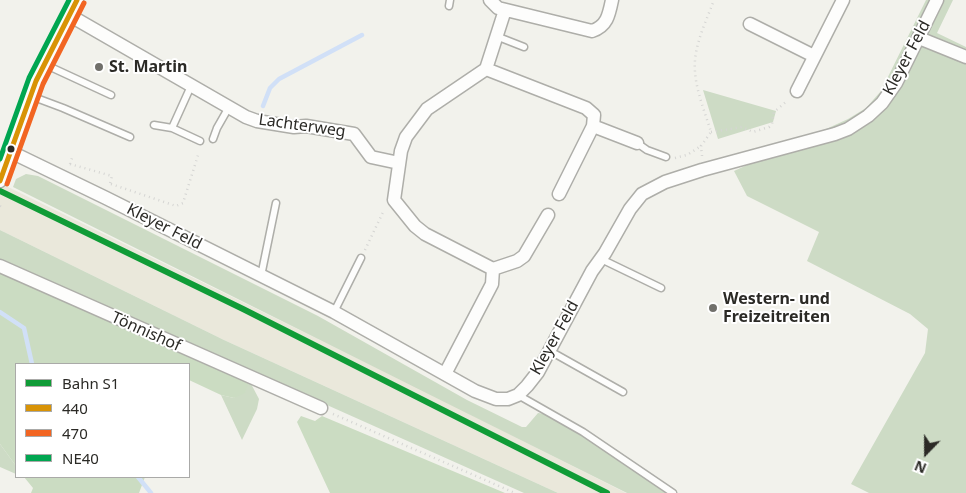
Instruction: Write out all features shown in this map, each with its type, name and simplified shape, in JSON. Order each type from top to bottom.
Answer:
[{"type":"street","points":[[0,181],[44,64],[76,0]]},
{"type":"street","points":[[490,0],[498,8],[592,31],[605,23],[612,0]]},
{"type":"street","points":[[797,91],[843,0]]},
{"type":"street","name":"Kleyer Feld","points":[[10,152],[334,312],[487,397],[508,399],[518,395],[538,372],[592,271],[630,209],[642,194],[665,182],[702,170],[820,139],[858,124],[882,103],[896,83],[937,0]]},
{"type":"street","points":[[506,10],[486,69],[427,109],[406,137],[399,163],[394,200],[415,226],[425,234],[493,269],[517,261],[524,256],[548,215]]},
{"type":"street","name":"Lachterweg","points":[[69,15],[246,117],[257,121],[294,127],[306,126],[354,134],[371,158],[399,163]]},
{"type":"street","points":[[750,24],[814,56]]},
{"type":"street","points":[[919,38],[966,57]]},
{"type":"street","points":[[486,69],[586,108],[594,115],[593,126],[559,194]]},
{"type":"street","points":[[593,126],[637,143]]},
{"type":"street","name":"Tönnishof","points":[[0,266],[321,408]]},
{"type":"street","points":[[444,374],[492,284],[493,269]]},
{"type":"lane","points":[[496,36],[524,47]]},
{"type":"lane","points":[[44,64],[112,96]]},
{"type":"lane","points":[[172,128],[192,86]]},
{"type":"lane","points":[[31,96],[130,137]]},
{"type":"lane","points":[[213,139],[229,107]]},
{"type":"lane","points":[[154,125],[172,128],[200,141]]},
{"type":"lane","points":[[637,143],[648,150],[666,157]]},
{"type":"lane","points":[[261,276],[276,203]]},
{"type":"lane","points":[[334,312],[361,258]]},
{"type":"lane","points":[[601,259],[661,288]]},
{"type":"lane","points":[[550,351],[623,392]]},
{"type":"lane","points":[[518,395],[583,432],[673,493]]},
{"type":"path","points":[[711,132],[699,95],[695,60],[698,44],[714,0]]},
{"type":"path","points":[[666,157],[675,158],[687,155],[701,146],[711,132],[742,127],[753,132],[769,128],[772,124],[774,112],[797,91]]},
{"type":"path","points":[[701,146],[702,170]]},
{"type":"path","points":[[110,184],[176,206],[183,203],[198,156]]},
{"type":"path","points":[[70,164],[112,176]]},
{"type":"path","points":[[361,258],[386,206]]},
{"type":"path","points":[[321,408],[515,493]]},
{"type":"shaded area","points":[[0,183],[432,395],[626,493],[558,493],[224,340],[0,230]]},
{"type":"green space","points":[[926,0],[953,0],[937,33],[966,47],[966,493],[869,493],[851,484],[925,353],[928,329],[910,314],[807,261],[819,232],[747,196],[734,171],[848,119],[866,108],[881,91]]},
{"type":"green space","points":[[703,90],[776,111],[773,122],[718,139]]},
{"type":"green space","points":[[26,174],[38,176],[318,316],[467,400],[522,427],[526,427],[538,413],[545,414],[582,434],[668,493],[627,493],[13,187],[16,179]]},
{"type":"green space","points":[[0,230],[224,340],[558,493],[524,493],[0,259]]},
{"type":"green space","points":[[0,270],[249,380],[245,393],[234,398],[221,395],[190,380],[190,363],[15,363],[15,465],[0,444]]},
{"type":"green space","points":[[249,380],[259,399],[257,409],[242,440],[221,395],[234,398]]},
{"type":"green space","points":[[301,416],[315,421],[322,416],[505,493],[330,493],[297,422]]},
{"type":"green space","points":[[0,444],[15,465],[15,474],[0,467]]},
{"type":"green space","points":[[25,478],[145,478],[139,493],[31,493],[33,488]]},
{"type":"waterway","points":[[263,106],[270,88],[279,79],[362,35]]},
{"type":"waterway","points":[[0,312],[24,328],[32,363]]},
{"type":"waterway","points":[[139,478],[151,493]]},
{"type":"rail line","name":"S1","points":[[0,191],[243,309],[607,493]]},
{"type":"transit line","name":"NE40","points":[[0,159],[29,78],[69,0]]},
{"type":"transit line","name":"440","points":[[0,181],[36,81],[77,0]]},
{"type":"transit line","name":"470","points":[[7,184],[43,84],[84,3]]},
{"type":"place","name":"St. Martin","points":[[99,67]]},
{"type":"place","name":"Western- und Freizeitreiten","points":[[713,308]]}]
